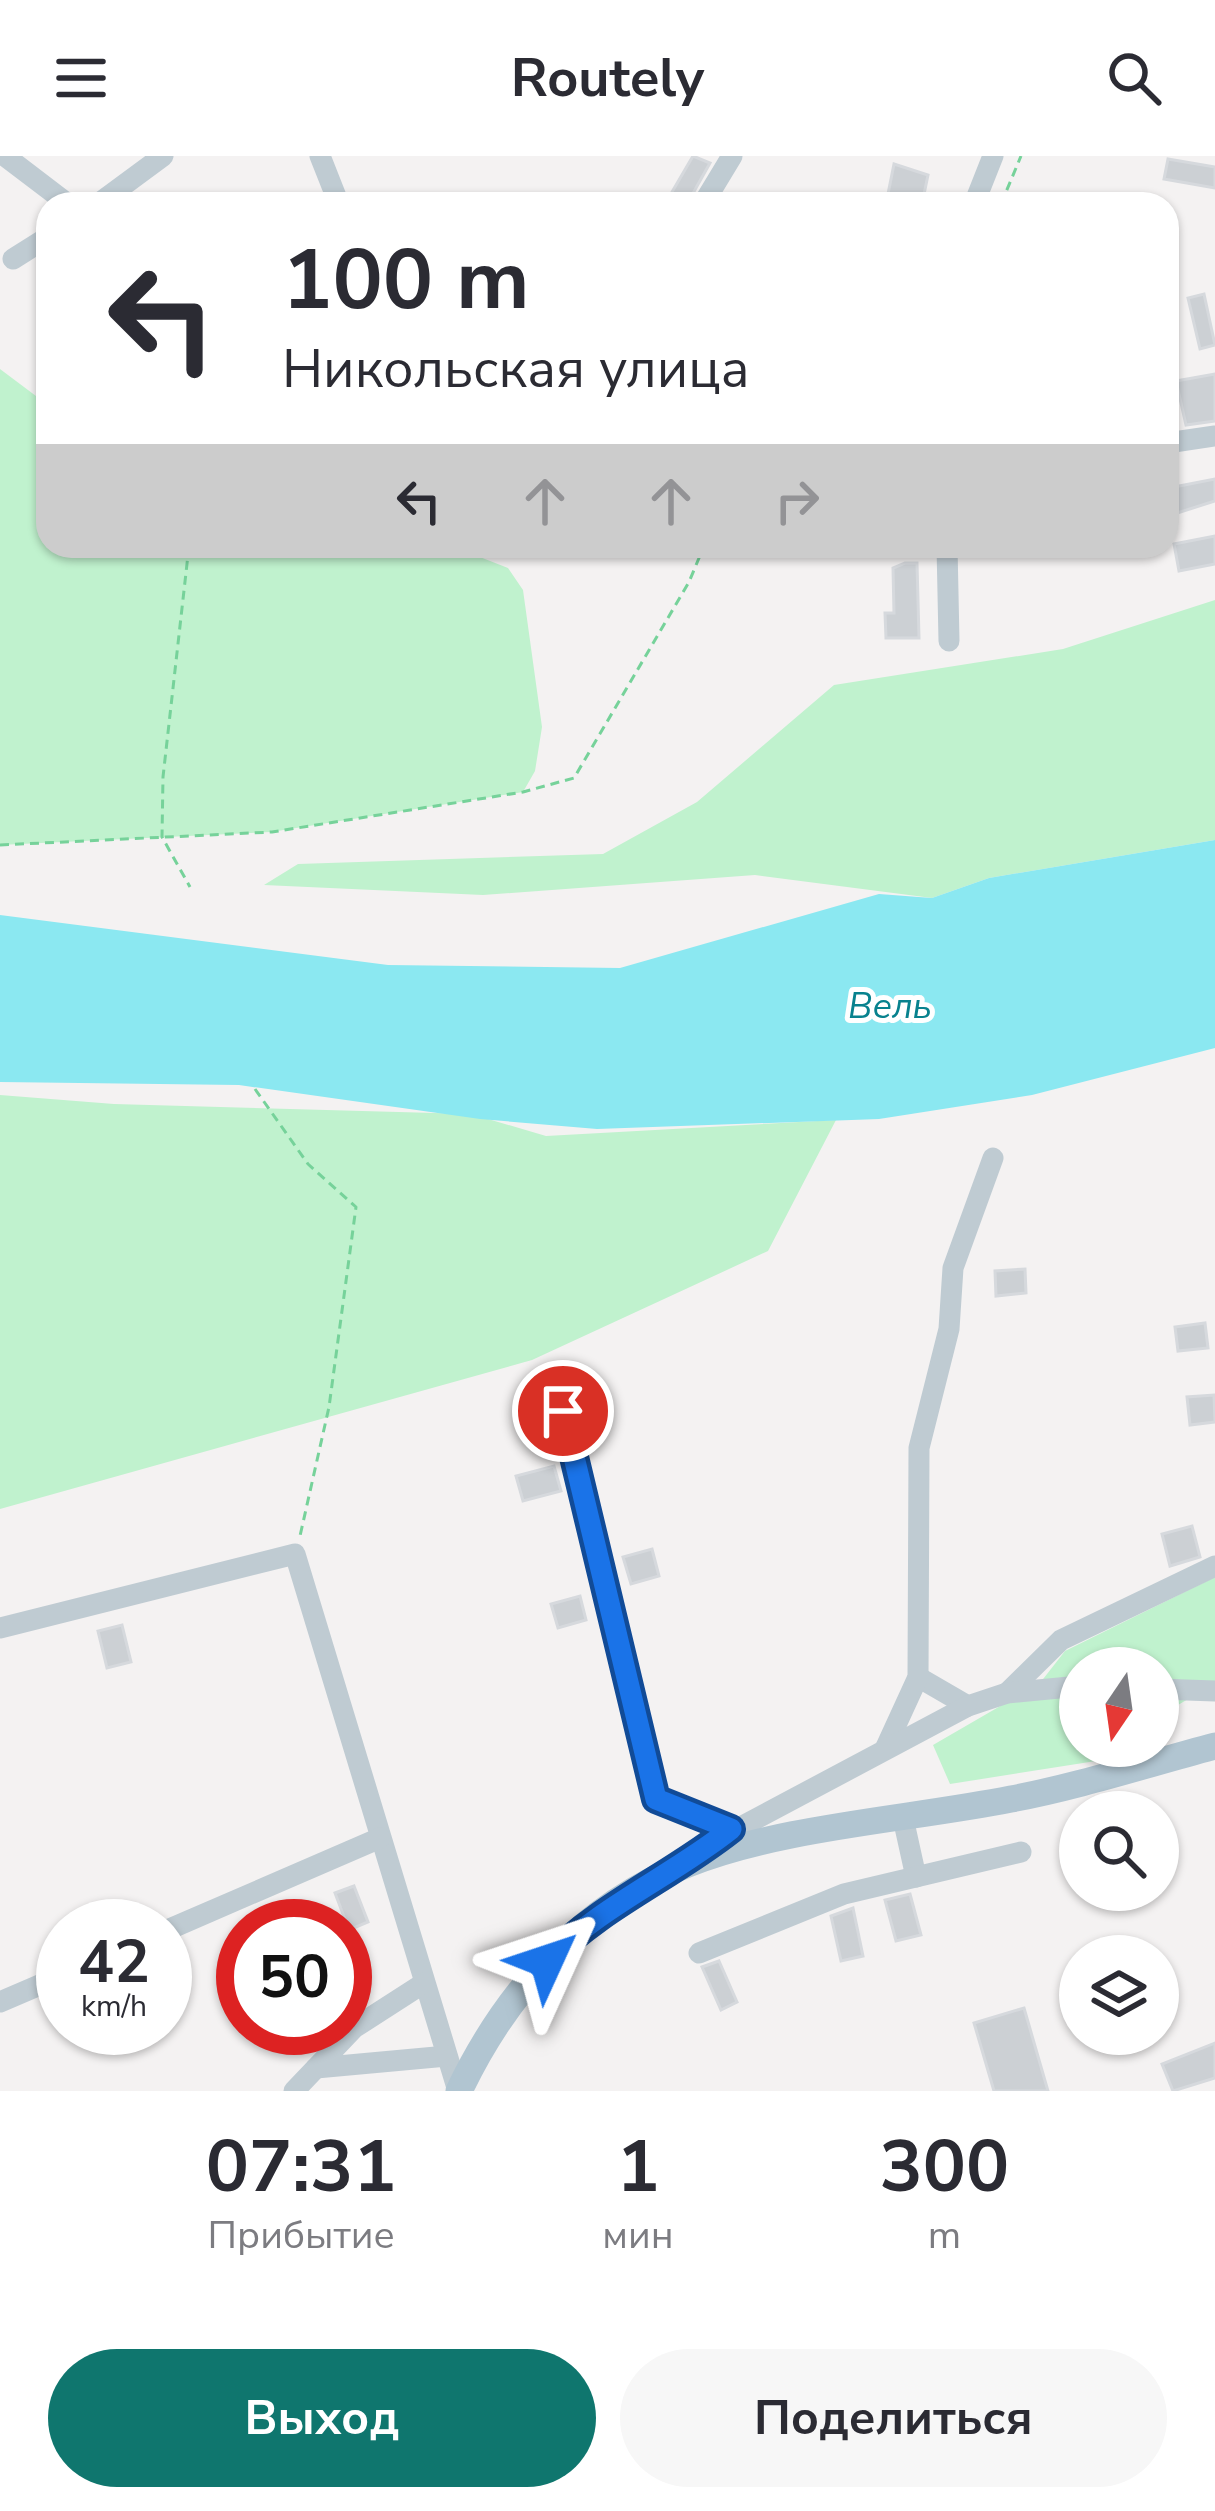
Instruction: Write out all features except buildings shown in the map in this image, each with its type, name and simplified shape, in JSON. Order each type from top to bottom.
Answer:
[{"type":"main road","points":[[459,2091],[482,2044],[520,1989],[573,1934],[688,1864],[1016,1798],[1215,1746]]},
{"type":"street","points":[[5,156],[52,192]]},
{"type":"street","points":[[114,192],[163,156]]},
{"type":"street","points":[[320,156],[334,192]]},
{"type":"street","points":[[710,192],[732,156]]},
{"type":"street","points":[[979,192],[993,156]]},
{"type":"street","points":[[13,259],[36,245]]},
{"type":"street","points":[[1179,441],[1215,436]]},
{"type":"street","points":[[947,558],[949,641]]},
{"type":"street","points":[[885,1749],[918,1677],[920,1448],[950,1329],[953,1268],[993,1158]]},
{"type":"street","points":[[563,1411],[656,1799],[731,1829]]},
{"type":"street","points":[[0,1628],[295,1554],[459,2091]]},
{"type":"street","points":[[1007,1694],[1061,1640],[1215,1566]]},
{"type":"street","points":[[918,1677],[968,1706]]},
{"type":"street","points":[[688,1864],[731,1829],[968,1706],[1007,1694],[1059,1688]]},
{"type":"street","points":[[1179,1690],[1215,1691]]},
{"type":"street","points":[[902,1818],[916,1877]]},
{"type":"street","points":[[192,1919],[380,1838]]},
{"type":"street","points":[[699,1953],[844,1894],[1021,1852]]},
{"type":"street","points":[[294,2091],[354,2028],[424,1983]]},
{"type":"street","points":[[0,2002],[36,1987]]},
{"type":"street","points":[[316,2068],[447,2056]]},
{"type":"path","points":[[1006,192],[1021,156]]},
{"type":"path","points":[[188,558],[163,777],[162,837],[190,887]]},
{"type":"path","points":[[0,845],[272,832],[523,792],[574,778],[699,558]]},
{"type":"path","points":[[255,1089],[308,1164],[356,1207],[329,1407],[295,1554]]},
{"type":"green space","points":[[0,369],[36,396],[36,558],[482,558],[508,568],[523,590],[542,727],[535,771],[523,792],[271,832],[0,845]]},
{"type":"green space","points":[[1215,600],[1215,840],[989,878],[932,898],[755,875],[483,895],[264,885],[298,864],[603,854],[697,802],[834,685],[1063,649]]},
{"type":"green space","points":[[0,1095],[114,1104],[471,1114],[546,1136],[836,1120],[768,1251],[532,1360],[0,1509]]},
{"type":"green space","points":[[1215,1577],[1215,1683],[1179,1704],[1179,1647],[1073,1647]]},
{"type":"green space","points":[[1059,1659],[1059,1767],[950,1784],[933,1745],[1040,1683]]},
{"type":"water","name":"Вель","points":[[1215,840],[1215,1048],[1032,1095],[879,1119],[597,1129],[480,1119],[239,1085],[0,1082],[0,915],[388,965],[620,968],[879,894],[932,898],[989,878]]},
{"type":"route","points":[[547,1961],[573,1934],[638,1890],[688,1864],[731,1829],[656,1799],[563,1411]]}]
